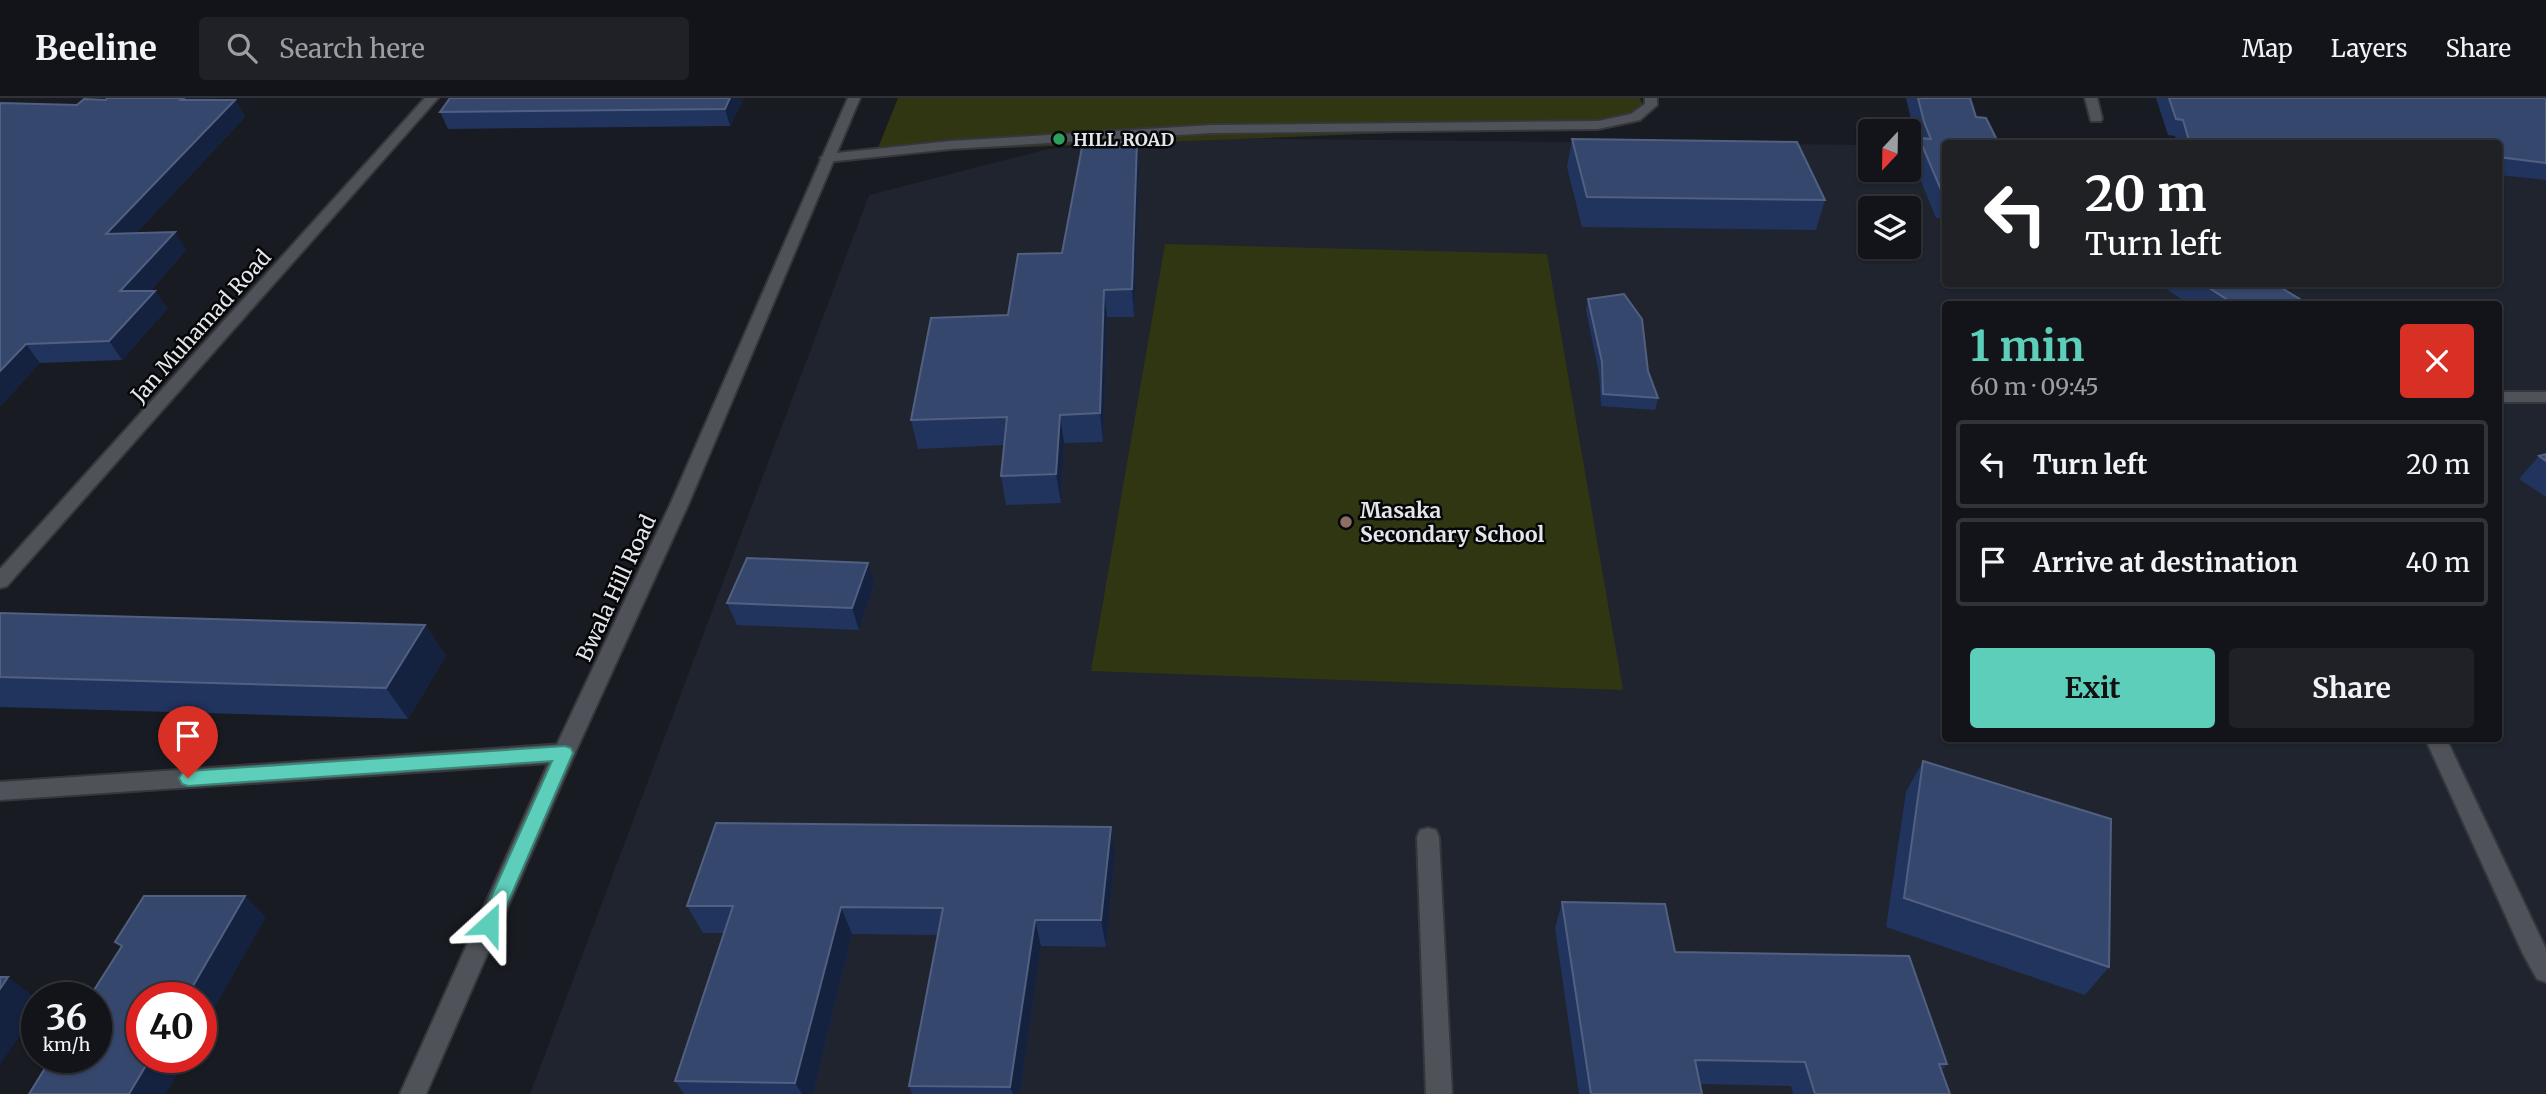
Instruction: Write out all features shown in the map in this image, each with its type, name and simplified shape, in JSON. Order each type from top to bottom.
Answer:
[{"type":"street","name":"Jan Muhamad Road","points":[[0,580],[432,98]]},
{"type":"street","name":"Bwala Hill Road","points":[[413,1094],[679,505],[854,98]]},
{"type":"street","points":[[827,158],[951,145],[1212,129],[1598,125],[1635,117],[1651,105],[1651,98]]},
{"type":"street","points":[[2091,98],[2096,118]]},
{"type":"street","points":[[2502,397],[2546,397]]},
{"type":"street","points":[[2437,742],[2531,946],[2546,971]]},
{"type":"street","points":[[0,791],[565,753]]},
{"type":"street","points":[[1428,837],[1439,1094]]},
{"type":"shaded area","name":"Masaka Secondary School","points":[[1191,138],[1858,145],[1858,182],[1922,182],[1922,146],[1942,147],[1942,287],[2502,287],[2502,161],[2546,163],[2546,1094],[530,1094],[869,195],[1048,149]]},
{"type":"green space","name":"HILL ROAD","points":[[898,98],[1640,98],[1645,111],[1598,125],[876,153]]},
{"type":"green space","points":[[1165,244],[1547,254],[1623,690],[1091,671]]},
{"type":"building","points":[[450,98],[730,98],[725,109],[440,112]]},
{"type":"building","points":[[1918,98],[1970,98],[1976,117],[1986,118],[1997,140],[1942,140],[1942,192],[1922,145],[1922,138],[1931,139]]},
{"type":"building","points":[[2169,98],[2546,98],[2546,163],[2502,157],[2502,140],[2189,140],[2183,120],[2176,119]]},
{"type":"building","points":[[84,99],[235,100],[106,234],[175,232],[120,291],[155,291],[109,341],[26,344],[0,371],[0,103],[77,105]]},
{"type":"building","points":[[1572,139],[1797,142],[1825,200],[1587,197]]},
{"type":"building","points":[[1083,142],[1137,142],[1132,289],[1104,290],[1100,413],[1060,415],[1056,474],[1001,476],[1007,417],[911,420],[931,318],[1008,315],[1018,254],[1062,253]]},
{"type":"building","points":[[2208,287],[2280,287],[2303,301],[2229,301]]},
{"type":"building","points":[[1624,294],[1642,319],[1648,371],[1658,398],[1603,394],[1602,362],[1588,299]]},
{"type":"building","points":[[747,558],[868,563],[852,608],[727,603]]},
{"type":"building","points":[[0,613],[425,625],[386,688],[0,677]]},
{"type":"building","points":[[1923,761],[2111,819],[2109,967],[1904,898]]},
{"type":"building","points":[[716,823],[1111,827],[1101,920],[1035,920],[1010,1087],[909,1086],[943,908],[841,907],[795,1083],[675,1081],[733,906],[687,906]]},
{"type":"building","points":[[144,896],[245,896],[195,982],[126,982],[126,1073],[141,1073],[129,1094],[29,1094],[42,1073],[112,1073],[112,982],[99,982],[122,946],[115,942]]},
{"type":"building","points":[[1562,902],[1665,904],[1675,952],[1909,956],[1947,1064],[1939,1064],[1950,1094],[1815,1094],[1805,1062],[1695,1060],[1702,1094],[1591,1094]]},
{"type":"building","points":[[0,977],[8,977],[0,989]]},
{"type":"place","name":"HILL ROAD","points":[[1059,139]]},
{"type":"place","name":"Masaka Secondary School","points":[[1346,522]]},
{"type":"route","points":[[188,778],[565,753],[489,924]]}]
